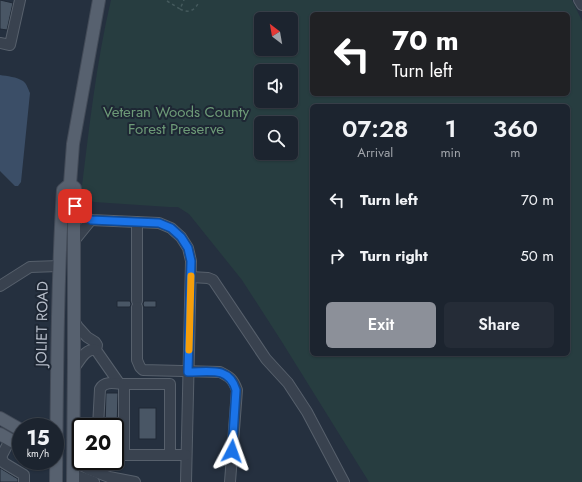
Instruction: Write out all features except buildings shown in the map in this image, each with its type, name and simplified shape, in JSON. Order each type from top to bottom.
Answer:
[{"type":"main road","name":"JOLIET ROAD","points":[[57,418],[59,266],[63,190],[70,184],[73,144],[99,0]]},
{"type":"main road","name":"JOLIET ROAD","points":[[70,184],[75,188],[73,418]]},
{"type":"main road","points":[[0,418],[12,425]]},
{"type":"main road","name":"JOLIET ROAD","points":[[53,470],[56,482]]},
{"type":"main road","points":[[60,470],[73,478]]},
{"type":"lane","points":[[0,43],[10,44],[20,0]]},
{"type":"lane","points":[[579,0],[582,5]]},
{"type":"lane","points":[[75,206],[83,215],[91,220],[159,223],[171,228],[181,237],[188,248],[191,261],[191,277],[186,482]]},
{"type":"lane","points":[[74,241],[91,220]]},
{"type":"lane","points":[[137,222],[137,360],[143,370],[220,372],[229,376],[234,383],[236,390],[230,482]]},
{"type":"lane","points":[[0,286],[30,267],[59,266]]},
{"type":"lane","points":[[191,277],[208,278],[213,280],[266,359],[288,383],[307,412],[344,482]]},
{"type":"lane","points":[[74,321],[87,337],[95,342],[97,345],[96,350],[121,384],[121,418]]},
{"type":"lane","points":[[74,368],[86,353],[93,349],[96,350]]},
{"type":"lane","points":[[98,418],[100,389],[102,385],[106,383],[170,384],[170,455]]},
{"type":"lane","points":[[5,437],[1,457],[4,463],[24,475],[24,482]]},
{"type":"lane","points":[[124,455],[186,455]]},
{"type":"lane","points":[[91,470],[109,477],[134,482]]},
{"type":"lane","points":[[73,478],[94,482]]},
{"type":"path","points":[[180,9],[184,0]]},
{"type":"path","points":[[167,1],[187,12],[196,7],[199,2]]},
{"type":"green space","name":"Veteran Woods County Forest Preserve","points":[[111,0],[572,0],[582,21],[582,482],[369,482],[242,280],[189,214],[178,207],[94,202],[86,199],[81,194],[93,97]]},
{"type":"water","points":[[0,75],[23,81],[30,93],[21,182],[18,186],[15,186],[0,171]]},
{"type":"slow traffic","points":[[189,350],[191,276]]},
{"type":"route","points":[[75,206],[83,215],[91,220],[159,223],[171,228],[181,237],[188,248],[191,261],[188,372],[220,372],[229,376],[234,383],[236,390],[232,451]]}]
